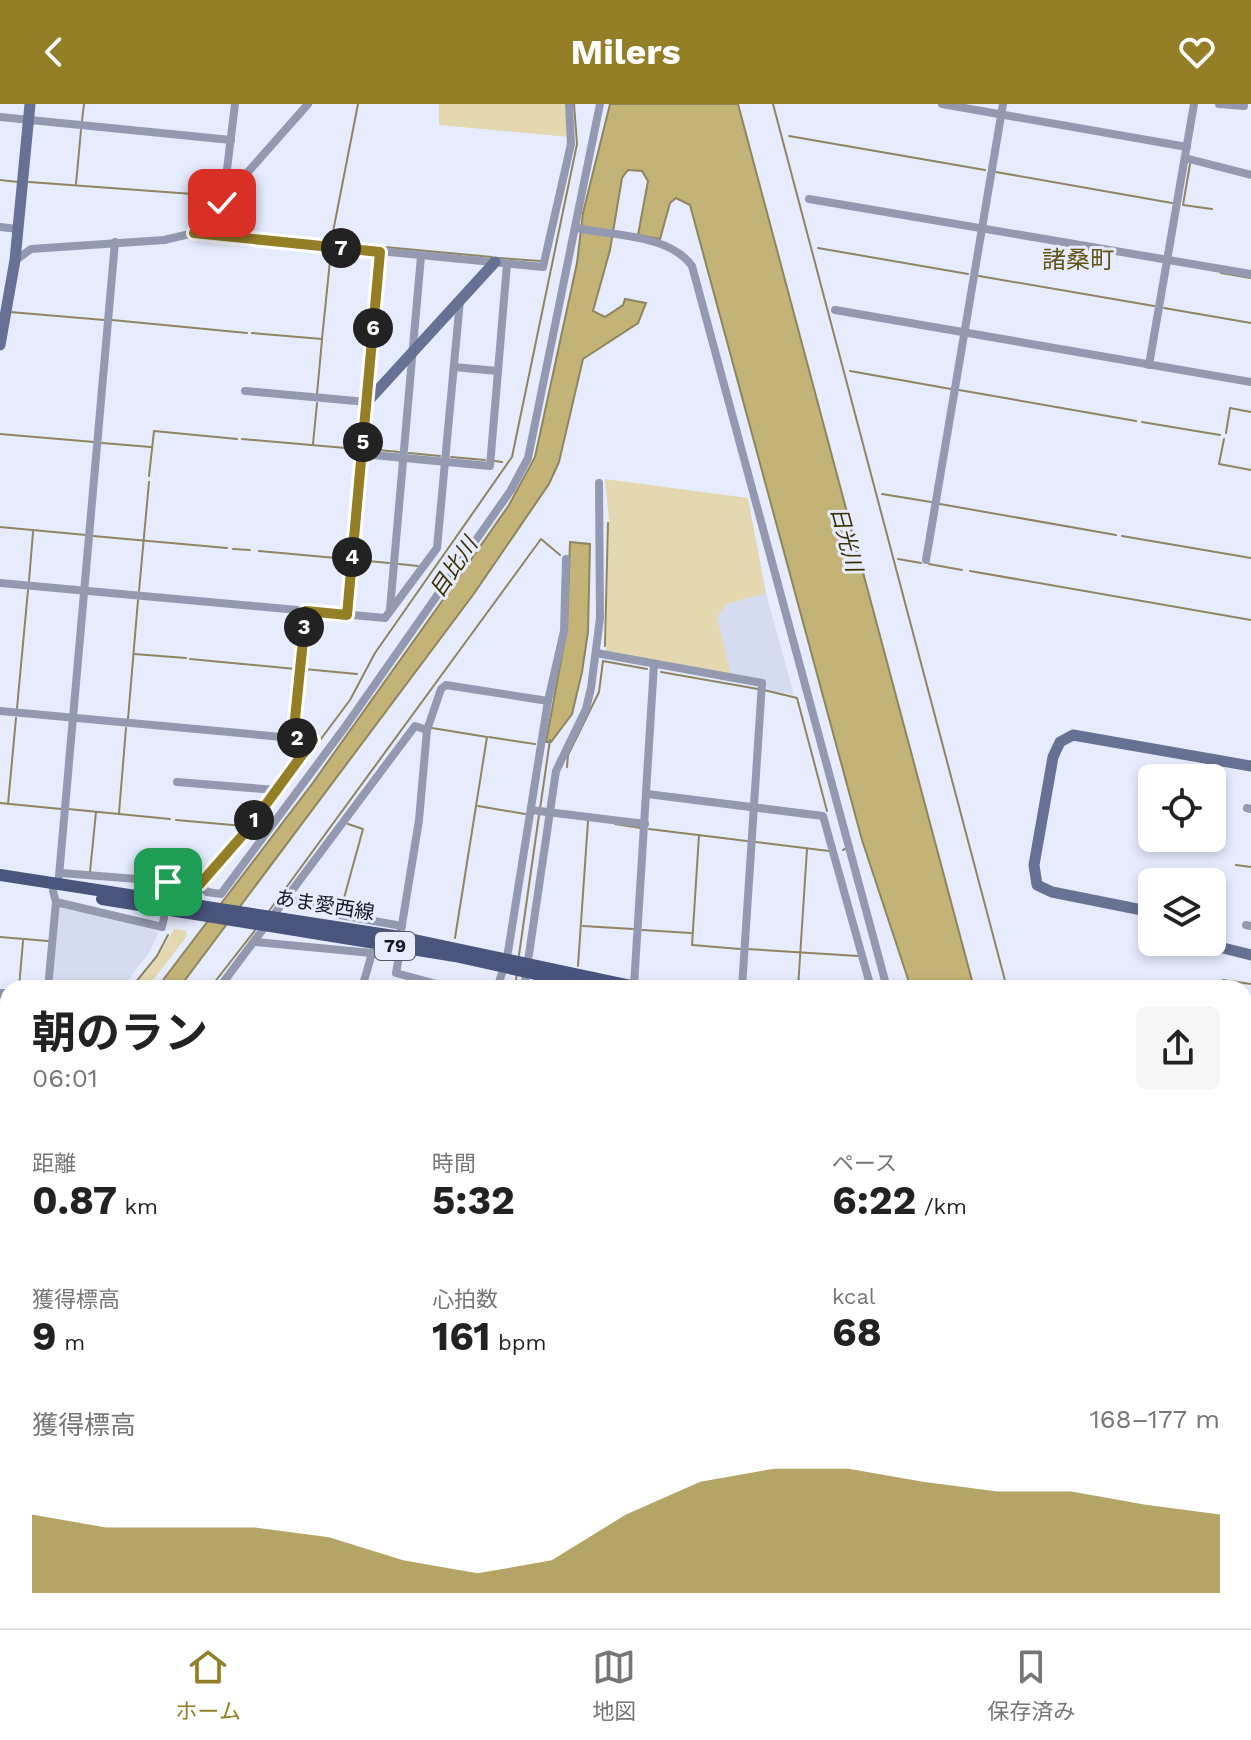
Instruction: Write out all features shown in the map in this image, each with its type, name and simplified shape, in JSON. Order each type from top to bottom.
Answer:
[{"type":"main road","name":"あま愛西線","points":[[0,875],[56,887],[400,942],[599,980]]},
{"type":"main road","name":"あま愛西線","points":[[0,883],[56,887]]},
{"type":"main road","name":"あま愛西線","points":[[517,965],[570,980]]},
{"type":"street","points":[[0,345],[3,307],[15,260],[30,104]]},
{"type":"street","points":[[222,203],[235,104]]},
{"type":"street","points":[[194,233],[308,104]]},
{"type":"street","points":[[15,260],[31,249],[164,240],[194,233],[543,267],[571,144],[569,104]]},
{"type":"street","points":[[200,884],[207,892],[221,894],[345,727],[511,490],[533,442],[600,104]]},
{"type":"street","points":[[942,104],[1187,147]]},
{"type":"street","points":[[926,560],[1003,104]]},
{"type":"street","points":[[1149,365],[1194,104]]},
{"type":"street","points":[[1219,104],[1246,106]]},
{"type":"street","points":[[0,117],[231,140]]},
{"type":"street","points":[[1185,158],[1251,175]]},
{"type":"street","points":[[809,199],[1251,274]]},
{"type":"street","points":[[0,227],[18,229]]},
{"type":"street","points":[[577,228],[662,244],[685,256],[696,276],[885,980]]},
{"type":"street","points":[[49,980],[115,242]]},
{"type":"street","points":[[347,615],[380,252]]},
{"type":"street","points":[[390,612],[421,256]]},
{"type":"street","points":[[367,402],[460,300],[501,263]]},
{"type":"street","points":[[362,454],[490,466],[498,371],[501,263]]},
{"type":"street","points":[[0,583],[385,618],[437,548],[460,300]]},
{"type":"street","points":[[835,310],[1251,382]]},
{"type":"street","points":[[454,367],[498,371]]},
{"type":"street","points":[[245,391],[367,402]]},
{"type":"street","points":[[504,980],[517,965],[540,879],[556,771],[586,709],[600,618],[599,483]]},
{"type":"street","points":[[522,980],[517,965],[521,877],[548,701],[564,631],[566,559]]},
{"type":"street","points":[[293,738],[306,611]]},
{"type":"street","points":[[596,653],[762,683],[743,980]]},
{"type":"street","points":[[637,980],[654,664]]},
{"type":"street","points":[[422,980],[396,973],[419,820],[427,730],[441,689],[446,685],[548,701]]},
{"type":"street","points":[[0,711],[313,740],[200,884],[56,887]]},
{"type":"street","points":[[225,980],[415,726],[427,730]]},
{"type":"street","points":[[1138,909],[1052,892],[1037,885],[1034,865],[1053,757],[1060,742],[1073,735],[1251,766]]},
{"type":"street","points":[[177,782],[276,790]]},
{"type":"street","points":[[647,794],[823,816],[869,980]]},
{"type":"street","points":[[533,810],[645,824]]},
{"type":"street","points":[[521,877],[540,879]]},
{"type":"street","points":[[56,887],[162,927],[164,918]]},
{"type":"street","points":[[288,899],[340,915],[400,942]]},
{"type":"street","points":[[256,942],[372,953],[400,942]]},
{"type":"street","points":[[1226,949],[1251,955]]},
{"type":"street","points":[[364,980],[372,953]]},
{"type":"shaded area","points":[[439,104],[567,104],[569,137],[439,125]]},
{"type":"shaded area","points":[[605,479],[748,498],[766,593],[727,604],[717,617],[731,675],[606,651],[609,521]]},
{"type":"shaded area","points":[[766,593],[794,695],[764,689],[764,680],[731,675],[716,617],[727,604]]},
{"type":"shaded area","points":[[59,906],[159,932],[148,954],[128,980],[52,980]]},
{"type":"shaded area","points":[[174,929],[186,931],[187,936],[153,980],[139,980],[158,957]]},
{"type":"water","name":"日光川","points":[[610,104],[738,104],[972,980],[908,980],[862,840],[690,205],[676,198],[670,203],[660,239],[638,235],[648,181],[642,171],[628,170],[622,178],[610,250],[593,311],[605,317],[623,305],[625,299],[646,303],[638,323],[583,359],[559,462],[549,484],[473,595],[185,980],[163,980],[312,784],[509,505],[535,457],[577,263],[583,213]]},
{"type":"water","points":[[570,542],[590,544],[588,632],[572,714],[551,742],[546,742],[567,628]]},
{"type":"waterway","points":[[82,121],[84,104]]},
{"type":"waterway","points":[[358,104],[331,242],[492,257]]},
{"type":"waterway","name":"目比川","points":[[207,883],[255,827],[350,700],[375,653],[512,457],[577,144],[574,104]]},
{"type":"waterway","points":[[773,104],[1005,980]]},
{"type":"waterway","points":[[76,184],[81,130]]},
{"type":"waterway","points":[[789,136],[985,170]]},
{"type":"waterway","points":[[1190,164],[1183,205],[1212,209]]},
{"type":"waterway","points":[[996,172],[1172,203]]},
{"type":"waterway","points":[[0,180],[18,182]]},
{"type":"waterway","points":[[29,182],[220,196]]},
{"type":"waterway","points":[[818,248],[968,274]]},
{"type":"waterway","points":[[252,333],[322,339],[331,251]]},
{"type":"waterway","points":[[498,258],[540,261]]},
{"type":"waterway","points":[[1221,273],[1251,278]]},
{"type":"waterway","points":[[979,276],[1154,306]]},
{"type":"waterway","points":[[1164,308],[1251,323]]},
{"type":"waterway","points":[[10,312],[104,320]]},
{"type":"waterway","points":[[112,320],[247,333]]},
{"type":"waterway","points":[[317,394],[322,340]]},
{"type":"waterway","points":[[850,371],[951,389]]},
{"type":"waterway","points":[[959,390],[1136,421]]},
{"type":"waterway","points":[[313,444],[317,403]]},
{"type":"waterway","points":[[1226,433],[1230,408],[1251,412]]},
{"type":"waterway","points":[[1142,422],[1220,435]]},
{"type":"waterway","points":[[149,476],[154,431],[237,439]]},
{"type":"waterway","points":[[0,434],[94,442]]},
{"type":"waterway","points":[[242,439],[357,449]]},
{"type":"waterway","points":[[1224,439],[1219,464],[1251,470]]},
{"type":"waterway","points":[[102,443],[151,447]]},
{"type":"waterway","points":[[368,449],[399,452]]},
{"type":"waterway","points":[[409,453],[440,456]]},
{"type":"waterway","points":[[451,457],[485,460]]},
{"type":"waterway","points":[[495,461],[502,462]]},
{"type":"waterway","points":[[139,591],[149,482]]},
{"type":"waterway","points":[[882,494],[931,502]]},
{"type":"waterway","points":[[940,504],[1116,535]]},
{"type":"waterway","points":[[605,646],[608,523]]},
{"type":"waterway","points":[[0,527],[86,535]]},
{"type":"waterway","points":[[29,581],[33,532]]},
{"type":"waterway","points":[[93,536],[227,548]]},
{"type":"waterway","points":[[1122,536],[1251,558]]},
{"type":"waterway","points":[[269,911],[541,539],[560,555]]},
{"type":"waterway","points":[[233,549],[250,550]]},
{"type":"waterway","points":[[259,551],[347,559]]},
{"type":"waterway","points":[[898,559],[921,563]]},
{"type":"waterway","points":[[357,560],[389,563]]},
{"type":"waterway","points":[[399,564],[418,566]]},
{"type":"waterway","points":[[929,564],[962,570]]},
{"type":"waterway","points":[[970,571],[1251,620]]},
{"type":"waterway","points":[[17,708],[28,590]]},
{"type":"waterway","points":[[128,719],[138,600]]},
{"type":"waterway","points":[[134,654],[186,658]]},
{"type":"waterway","points":[[190,659],[296,669]]},
{"type":"waterway","points":[[567,767],[568,755],[599,692],[603,661],[647,669]]},
{"type":"waterway","points":[[304,669],[357,674]]},
{"type":"waterway","points":[[661,672],[758,689]]},
{"type":"waterway","points":[[764,690],[797,698],[827,811]]},
{"type":"waterway","points":[[8,804],[16,718]]},
{"type":"waterway","points":[[119,813],[126,728]]},
{"type":"waterway","points":[[432,728],[487,737],[455,938]]},
{"type":"waterway","points":[[489,737],[535,744]]},
{"type":"waterway","points":[[540,809],[550,740]]},
{"type":"waterway","points":[[0,803],[61,809]]},
{"type":"waterway","points":[[478,806],[525,814]]},
{"type":"waterway","points":[[68,809],[170,819]]},
{"type":"waterway","points":[[90,872],[96,812]]},
{"type":"waterway","points":[[519,955],[539,815]]},
{"type":"waterway","points":[[176,820],[244,826]]},
{"type":"waterway","points":[[578,966],[588,821]]},
{"type":"waterway","points":[[341,909],[363,829],[348,824]]},
{"type":"waterway","points":[[615,824],[641,828]]},
{"type":"waterway","points":[[649,829],[747,841]]},
{"type":"waterway","points":[[699,835],[692,945],[740,949]]},
{"type":"waterway","points":[[756,842],[829,851]]},
{"type":"waterway","points":[[799,980],[807,849]]},
{"type":"waterway","points":[[1236,865],[1251,867]]},
{"type":"waterway","points":[[583,926],[633,929]]},
{"type":"waterway","points":[[216,980],[256,929]]},
{"type":"waterway","points":[[642,930],[691,933]]},
{"type":"waterway","points":[[138,980],[157,956],[168,935]]},
{"type":"waterway","points":[[0,937],[48,941]]},
{"type":"waterway","points":[[20,980],[23,941]]},
{"type":"waterway","points":[[747,949],[858,956]]},
{"type":"waterway","points":[[516,980],[517,973]]},
{"type":"district","name":"諸桑町","points":[[1078,260]]},
{"type":"route","points":[[168,882],[200,884],[248,829],[313,740],[293,738],[306,611],[347,615],[380,252],[194,233],[222,203]]}]
